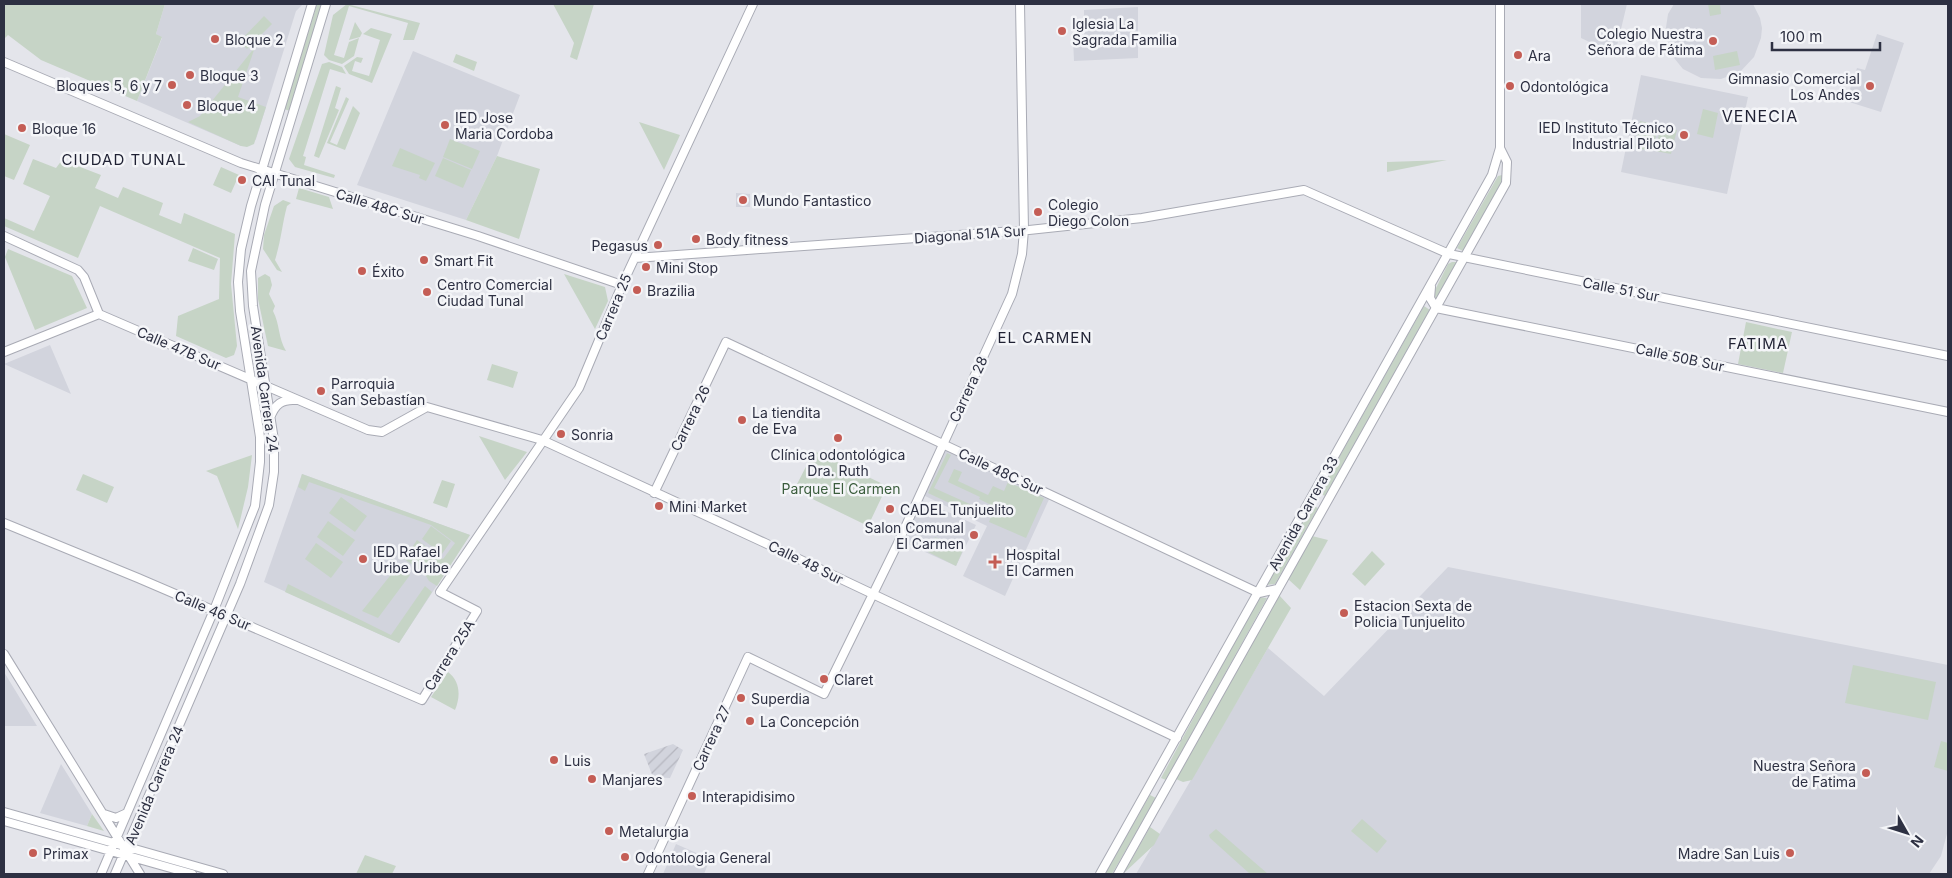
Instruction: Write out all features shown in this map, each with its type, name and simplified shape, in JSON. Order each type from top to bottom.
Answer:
[{"type":"street","name":"Avenida Carrera 24","points":[[115,874],[127,813],[249,526],[257,493],[260,437],[240,311],[239,271],[246,226],[312,4]]},
{"type":"street","name":"Avenida Carrera 24","points":[[101,874],[121,848],[226,616],[269,505],[275,454],[252,301],[251,271],[256,240],[274,174],[326,4]]},
{"type":"street","name":"Carrera 25","points":[[477,611],[440,592],[579,388],[634,258],[753,4]]},
{"type":"street","name":"Carrera 28","points":[[748,657],[824,694],[873,594],[1012,294],[1022,254],[1024,230],[1020,4]]},
{"type":"street","name":"Avenida Carrera 33","points":[[1100,874],[1178,738],[1492,175],[1500,148],[1500,4]]},
{"type":"street","name":"Calle 48C Sur","points":[[4,62],[241,163],[478,236],[622,285]]},
{"type":"street","name":"Avenida Carrera 33","points":[[1118,874],[1506,183],[1508,168],[1500,148]]},
{"type":"street","name":"Diagonal 51A Sur","points":[[634,258],[1024,230],[1142,218],[1304,190]]},
{"type":"street","name":"Calle 51 Sur","points":[[1304,190],[1449,254],[1464,258],[1948,356]]},
{"type":"street","points":[[4,236],[78,270],[84,277],[99,314],[4,352]]},
{"type":"street","points":[[1431,285],[1430,298],[1436,308]]},
{"type":"street","name":"Calle 50B Sur","points":[[1436,308],[1948,412]]},
{"type":"street","name":"Calle 47B Sur","points":[[99,314],[368,430],[379,432],[427,407]]},
{"type":"street","name":"Calle 48C Sur","points":[[726,342],[1259,592]]},
{"type":"street","name":"Carrera 26","points":[[654,493],[726,342]]},
{"type":"street","points":[[270,418],[275,407],[280,402],[300,401]]},
{"type":"street","name":"Calle 48 Sur","points":[[427,407],[542,440],[1178,738]]},
{"type":"street","name":"Calle 46 Sur","points":[[4,523],[214,610],[422,700]]},
{"type":"street","points":[[1259,592],[1277,589]]},
{"type":"street","name":"Carrera 25A","points":[[422,700],[477,611]]},
{"type":"street","points":[[4,654],[102,813],[121,848],[140,874]]},
{"type":"street","name":"Carrera 27","points":[[648,874],[748,657]]},
{"type":"street","points":[[4,812],[121,848],[192,874]]},
{"type":"street","points":[[102,813],[116,818],[127,813]]},
{"type":"street","points":[[4,821],[223,874]]},
{"type":"shaded area","points":[[165,4],[303,4],[296,11],[256,139],[251,145],[241,146],[137,101],[162,38],[156,34]]},
{"type":"shaded area","points":[[1581,4],[1627,4],[1615,54],[1581,38]]},
{"type":"shaded area","name":"Colegio Nuestra Señora de Fátima","points":[[1674,4],[1753,4],[1760,18],[1762,28],[1761,38],[1754,57],[1740,72],[1721,79],[1701,78],[1683,69],[1670,53],[1665,34],[1668,14]]},
{"type":"shaded area","points":[[1138,7],[1138,58],[1074,61],[1073,38],[1084,37],[1084,10]]},
{"type":"shaded area","name":"Gimnasio Comercial Los Andes","points":[[1877,34],[1904,43],[1881,112],[1846,101],[1857,68],[1865,70]]},
{"type":"shaded area","name":"IED Jose Maria Cordoba","points":[[413,51],[520,95],[497,156],[466,220],[357,185]]},
{"type":"shaded area","name":"IED Instituto Técnico Industrial Piloto","points":[[1641,75],[1748,97],[1727,194],[1621,172]]},
{"type":"shaded area","name":"Mundo Fantastico","points":[[736,193],[750,194],[750,207],[736,207]]},
{"type":"shaded area","points":[[50,345],[71,394],[4,364]]},
{"type":"shaded area","points":[[944,446],[1051,495],[1005,596],[963,576],[987,526],[921,494]]},
{"type":"shaded area","name":"IED Rafael Uribe Uribe","points":[[302,474],[470,535],[399,643],[264,582]]},
{"type":"shaded area","points":[[922,500],[976,525],[956,566],[903,542]]},
{"type":"shaded area","points":[[1448,567],[1948,665],[1948,830],[1941,856],[1929,874],[1136,874],[1268,648],[1324,696]]},
{"type":"shaded area","points":[[4,672],[37,726],[4,726]]},
{"type":"shaded area","points":[[673,744],[683,750],[670,778],[653,777],[644,754]]},
{"type":"shaded area","points":[[61,764],[92,814],[87,826],[40,813]]},
{"type":"shaded area","points":[[676,844],[710,859],[704,874],[663,874]]},
{"type":"green space","points":[[4,4],[165,4],[156,34],[162,37],[137,101],[41,60],[8,35],[4,39]]},
{"type":"green space","points":[[317,4],[323,4],[290,111],[284,109]]},
{"type":"green space","points":[[347,4],[420,23],[414,40],[403,40],[408,23],[349,6],[334,55],[344,58],[349,42],[359,38],[354,56],[342,64],[329,60],[324,55],[333,15]]},
{"type":"green space","points":[[553,4],[594,4],[577,60],[570,57],[574,43]]},
{"type":"green space","points":[[1708,4],[1720,4],[1721,14],[1710,16]]},
{"type":"green space","points":[[264,16],[272,24],[247,49],[239,42]]},
{"type":"green space","points":[[355,22],[362,33],[360,37],[349,40]]},
{"type":"green space","points":[[371,28],[392,34],[372,83],[349,74],[344,66],[357,57],[363,58],[361,63],[355,61],[352,71],[369,76],[380,40],[363,34]]},
{"type":"green space","points":[[255,47],[238,97],[266,107],[254,144],[247,147],[241,146],[188,122],[200,116]]},
{"type":"green space","points":[[1737,51],[1740,65],[1715,70],[1713,56]]},
{"type":"green space","points":[[456,54],[477,62],[474,71],[453,62]]},
{"type":"green space","points":[[329,62],[342,67],[346,74],[330,69],[303,156],[306,157],[304,165],[335,175],[334,178],[295,167],[289,159],[322,64]]},
{"type":"green space","points":[[336,86],[341,88],[335,108],[339,110],[319,158],[314,156]]},
{"type":"green space","points":[[346,97],[349,99],[330,142],[337,145],[353,106],[360,113],[345,150],[327,143]]},
{"type":"green space","points":[[1703,109],[1718,113],[1713,138],[1697,134]]},
{"type":"green space","points":[[1640,121],[1658,125],[1653,151],[1635,148]]},
{"type":"green space","points":[[639,122],[680,135],[664,170]]},
{"type":"green space","points":[[1661,126],[1677,130],[1671,154],[1655,151]]},
{"type":"green space","points":[[4,134],[30,145],[14,180],[4,176]]},
{"type":"green space","points":[[450,139],[480,151],[472,169],[443,157]]},
{"type":"green space","points":[[400,148],[435,163],[426,181],[419,178],[420,175],[392,166]]},
{"type":"green space","points":[[497,156],[540,169],[519,239],[466,220]]},
{"type":"green space","points":[[443,158],[471,170],[463,188],[435,176]]},
{"type":"green space","points":[[33,159],[56,168],[62,160],[101,175],[95,188],[118,198],[123,187],[163,203],[159,215],[181,224],[184,213],[235,234],[231,284],[237,346],[234,355],[226,358],[176,336],[178,316],[219,299],[220,258],[100,206],[78,258],[4,226],[4,218],[34,231],[50,196],[23,184]]},
{"type":"green space","points":[[1447,160],[1387,172],[1387,162]]},
{"type":"green space","points":[[221,167],[239,175],[231,193],[213,185]]},
{"type":"green space","points":[[1502,175],[1503,184],[1463,251],[1457,248],[1498,176]]},
{"type":"green space","points":[[299,188],[329,197],[333,209],[296,199]]},
{"type":"green space","points":[[283,200],[291,203],[287,206],[275,260],[282,272],[277,270],[263,249],[264,235],[274,206]]},
{"type":"green space","points":[[193,248],[218,259],[214,270],[188,261]]},
{"type":"green space","points":[[8,249],[72,276],[87,308],[35,330],[5,257]]},
{"type":"green space","points":[[1457,262],[1436,300],[1434,292],[1448,264]]},
{"type":"green space","points":[[265,274],[270,277],[272,285],[269,294],[275,306],[273,311],[286,351],[268,346],[258,299],[258,278]]},
{"type":"green space","points":[[564,274],[605,287],[608,301],[595,329]]},
{"type":"green space","points":[[1424,306],[1430,310],[1325,496],[1319,493]]},
{"type":"green space","points":[[1746,322],[1792,332],[1783,373],[1738,364]]},
{"type":"green space","points":[[492,364],[518,372],[513,388],[487,380]]},
{"type":"green space","points":[[479,436],[527,452],[505,480]]},
{"type":"green space","name":"Parque El Carmen","points":[[814,451],[887,486],[868,526],[794,490]]},
{"type":"green space","points":[[947,453],[951,455],[934,488],[981,509],[977,516],[928,493]]},
{"type":"green space","points":[[252,455],[248,487],[238,529],[217,476],[206,471]]},
{"type":"green space","points":[[954,469],[962,472],[958,481],[988,495],[993,486],[1004,491],[1008,482],[1044,498],[1026,538],[989,522],[995,507],[979,499],[980,497],[948,482]]},
{"type":"green space","points":[[83,474],[114,487],[107,503],[76,490]]},
{"type":"green space","points":[[302,474],[470,535],[437,586],[429,581],[424,573],[404,559],[417,540],[443,559],[455,543],[431,525],[309,482],[305,491],[298,487]]},
{"type":"green space","points":[[442,480],[455,484],[447,508],[433,503]]},
{"type":"green space","points":[[341,497],[367,516],[355,532],[329,513]]},
{"type":"green space","points":[[1311,505],[1318,508],[1275,584],[1266,585]]},
{"type":"green space","points":[[328,521],[355,540],[343,556],[317,537]]},
{"type":"green space","points":[[431,526],[451,541],[442,554],[422,539]]},
{"type":"green space","points":[[1312,536],[1328,540],[1300,590],[1288,579]]},
{"type":"green space","points":[[935,537],[963,550],[956,566],[928,552]]},
{"type":"green space","points":[[316,543],[343,562],[331,578],[305,559]]},
{"type":"green space","points":[[1372,551],[1385,564],[1365,586],[1352,574]]},
{"type":"green space","points":[[397,567],[410,575],[378,618],[362,611]]},
{"type":"green space","points":[[288,584],[391,635],[425,586],[432,592],[399,643],[285,592]]},
{"type":"green space","points":[[1279,595],[1291,608],[1192,780],[1183,782],[1176,779]]},
{"type":"green space","points":[[1259,597],[1267,598],[1166,780],[1161,778]]},
{"type":"green space","points":[[1853,665],[1936,682],[1928,720],[1845,703]]},
{"type":"green space","points":[[448,672],[457,684],[459,694],[455,710],[431,697]]},
{"type":"green space","points":[[1941,741],[1948,743],[1948,771],[1934,767]]},
{"type":"green space","points":[[1150,795],[1156,798],[1112,874],[1104,874]]},
{"type":"green space","points":[[92,814],[104,831],[87,826]]},
{"type":"green space","points":[[1362,819],[1387,841],[1377,853],[1351,831]]},
{"type":"green space","points":[[1150,827],[1160,834],[1154,845],[1124,873]]},
{"type":"green space","points":[[1216,829],[1268,874],[1250,874],[1210,838],[1209,835]]},
{"type":"green space","points":[[365,855],[396,866],[392,874],[356,874]]},
{"type":"place","name":"Iglesia La Sagrada Familia","points":[[1062,31]]},
{"type":"place","name":"Bloque 2","points":[[215,39]]},
{"type":"place","name":"Colegio Nuestra Señora de Fátima","points":[[1713,41]]},
{"type":"place","name":"Ara","points":[[1518,55]]},
{"type":"place","name":"Bloque 3","points":[[190,75]]},
{"type":"place","name":"Bloques 5, 6 y 7","points":[[172,85]]},
{"type":"place","name":"Odontológica","points":[[1510,86]]},
{"type":"place","name":"Gimnasio Comercial Los Andes","points":[[1870,86]]},
{"type":"place","name":"Bloque 4","points":[[187,105]]},
{"type":"place","name":"IED Jose Maria Cordoba","points":[[445,125]]},
{"type":"place","name":"Bloque 16","points":[[22,128]]},
{"type":"place","name":"IED Instituto Técnico Industrial Piloto","points":[[1684,135]]},
{"type":"place","name":"CAI Tunal","points":[[242,180]]},
{"type":"place","name":"Mundo Fantastico","points":[[743,200]]},
{"type":"place","name":"Colegio Diego Colon","points":[[1038,212]]},
{"type":"place","name":"Body fitness","points":[[696,239]]},
{"type":"place","name":"Pegasus","points":[[658,245]]},
{"type":"place","name":"Smart Fit","points":[[424,260]]},
{"type":"place","name":"Mini Stop","points":[[646,267]]},
{"type":"place","name":"Éxito","points":[[362,271]]},
{"type":"place","name":"Brazilia","points":[[637,290]]},
{"type":"place","name":"Centro Comercial Ciudad Tunal","points":[[427,292]]},
{"type":"place","name":"Parroquia San Sebastían","points":[[321,391]]},
{"type":"place","name":"La tiendita de Eva","points":[[742,420]]},
{"type":"place","name":"Sonria","points":[[561,434]]},
{"type":"place","name":"Clínica odontológica Dra. Ruth","points":[[838,438]]},
{"type":"place","name":"Mini Market","points":[[659,506]]},
{"type":"place","name":"CADEL Tunjuelito","points":[[890,509]]},
{"type":"place","name":"Salon Comunal El Carmen","points":[[974,535]]},
{"type":"place","name":"IED Rafael Uribe Uribe","points":[[363,559]]},
{"type":"place","name":"Hospital El Carmen","points":[[995,562]]},
{"type":"place","name":"Estacion Sexta de Policia Tunjuelito","points":[[1344,613]]},
{"type":"place","name":"Claret","points":[[824,679]]},
{"type":"place","name":"Superdia","points":[[741,698]]},
{"type":"place","name":"La Concepción","points":[[750,721]]},
{"type":"place","name":"Luis","points":[[554,760]]},
{"type":"place","name":"Nuestra Señora de Fatima","points":[[1866,773]]},
{"type":"place","name":"Manjares","points":[[592,779]]},
{"type":"place","name":"Interapidisimo","points":[[692,796]]},
{"type":"place","name":"Metalurgia","points":[[609,831]]},
{"type":"place","name":"Primax","points":[[33,853]]},
{"type":"place","name":"Madre San Luis","points":[[1790,853]]},
{"type":"place","name":"Odontologia General","points":[[625,857]]},
{"type":"district","name":"VENECIA","points":[[1760,116]]},
{"type":"district","name":"CIUDAD TUNAL","points":[[124,159]]},
{"type":"district","name":"EL CARMEN","points":[[1045,337]]},
{"type":"district","name":"FATIMA","points":[[1758,343]]}]
